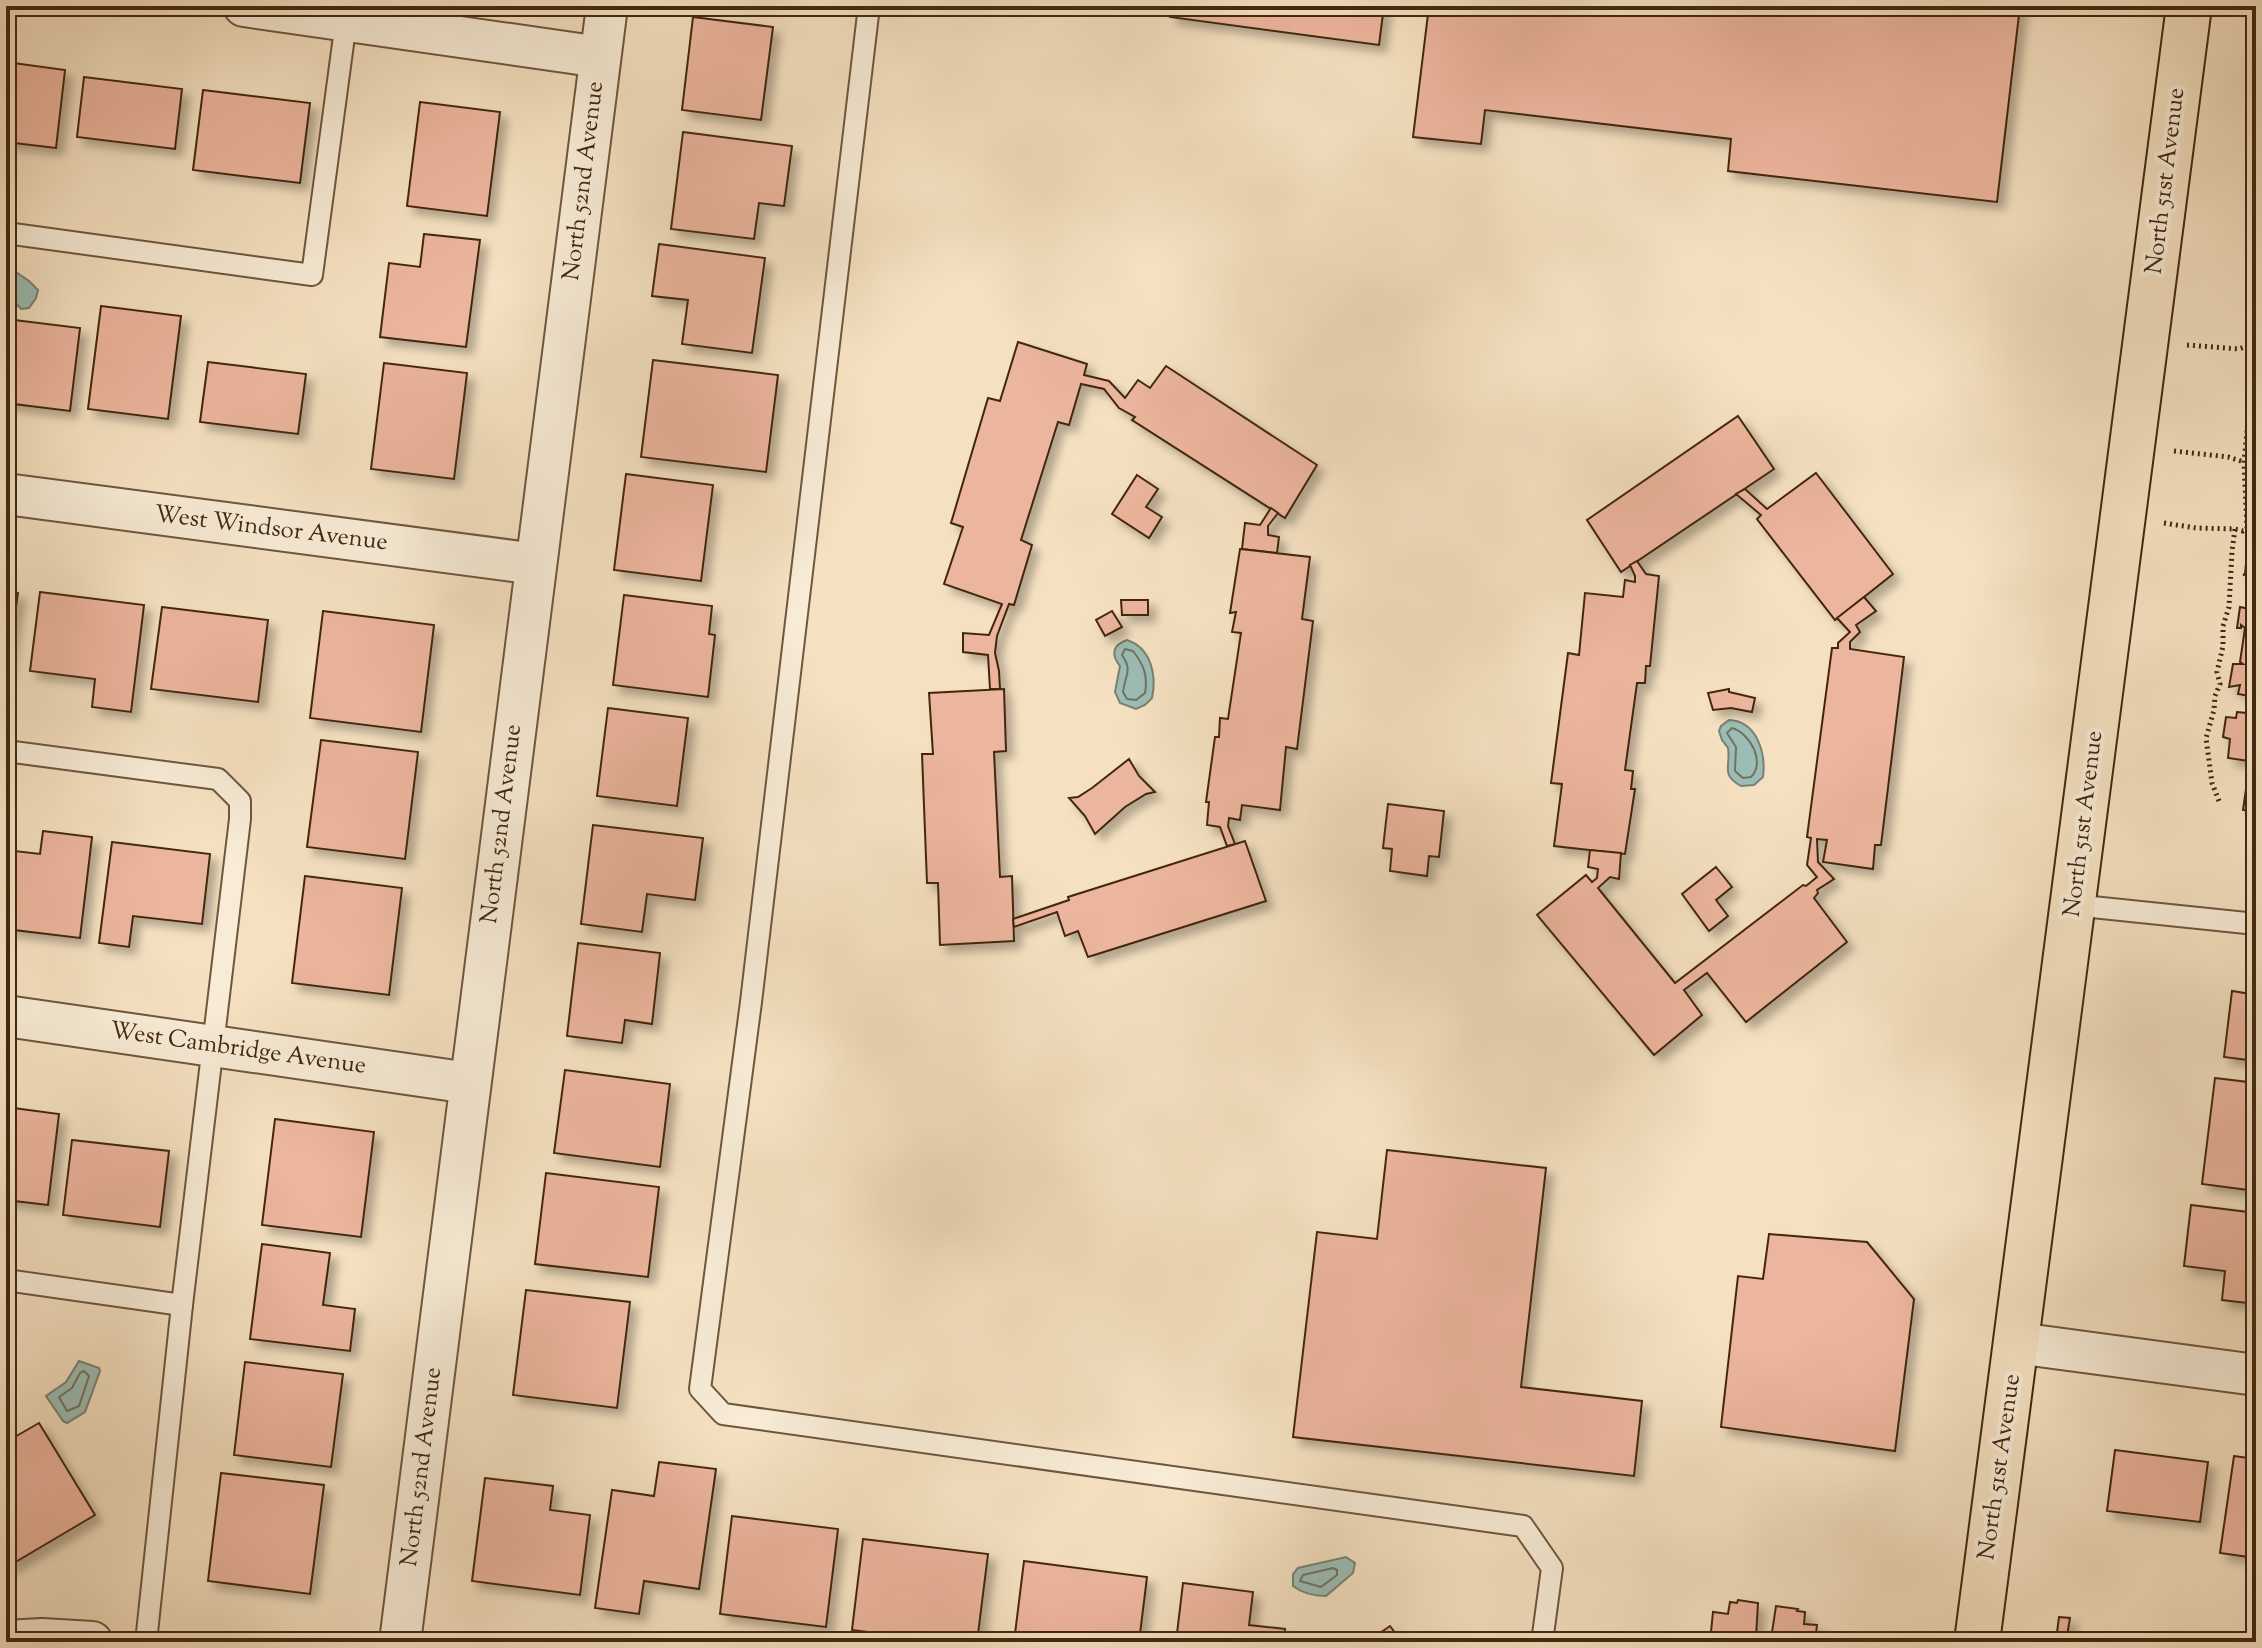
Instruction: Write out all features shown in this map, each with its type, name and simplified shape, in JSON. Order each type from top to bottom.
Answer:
[{"type":"main road","name":"North 51st Avenue","points":[[1977,1642],[2189,6]]},
{"type":"street","points":[[244,6],[347,13],[600,57]]},
{"type":"street","name":"North 52nd Avenue","points":[[400,1642],[607,6]]},
{"type":"street","name":"West Windsor Avenue","points":[[6,494],[536,564]]},
{"type":"street","name":"West Cambridge Avenue","points":[[6,1016],[469,1083]]},
{"type":"street","points":[[2017,1343],[2256,1375]]},
{"type":"street","points":[[6,1641],[42,1639],[92,1642]]},
{"type":"lane","points":[[869,6],[751,1002],[700,1389],[723,1414],[1523,1526],[1552,1568],[1542,1642]]},
{"type":"lane","points":[[6,233],[312,275],[347,13]]},
{"type":"lane","points":[[6,751],[218,779],[240,801],[146,1642]]},
{"type":"lane","points":[[2073,905],[2256,924]]},
{"type":"lane","points":[[6,1280],[182,1305]]},
{"type":"path","points":[[2146,338],[2174,346],[2239,349],[2256,343],[2254,395],[2244,462],[2247,528]]},
{"type":"path","points":[[2132,447],[2256,462]]},
{"type":"path","points":[[2123,518],[2196,528],[2256,529]]},
{"type":"path","points":[[2219,801],[2212,783],[2206,738],[2220,684],[2217,672],[2223,646],[2223,626],[2229,607],[2235,529]]},
{"type":"water","points":[[9,264],[38,290],[29,308],[21,309],[6,297],[6,266]]},
{"type":"water","points":[[1127,640],[1142,649],[1153,672],[1152,698],[1136,709],[1120,703],[1115,692],[1120,666],[1114,651]]},
{"type":"water","points":[[1729,720],[1747,726],[1758,740],[1764,768],[1763,777],[1754,785],[1741,786],[1728,774],[1728,748],[1719,731]]},
{"type":"water","points":[[79,1361],[100,1371],[85,1412],[67,1423],[46,1396],[66,1382]]},
{"type":"water","points":[[1346,1557],[1355,1563],[1353,1573],[1326,1596],[1309,1594],[1293,1586],[1293,1574],[1298,1568]]},
{"type":"building","points":[[1172,6],[1384,6],[1379,45],[1170,17]]},
{"type":"building","points":[[1429,6],[2020,6],[1997,202],[1728,171],[1731,139],[1485,110],[1481,144],[1413,137]]},
{"type":"building","points":[[693,17],[773,27],[761,120],[682,110]]},
{"type":"building","points":[[6,62],[65,70],[56,148],[6,142]]},
{"type":"building","points":[[84,77],[182,89],[175,149],[77,137]]},
{"type":"building","points":[[203,90],[310,103],[300,183],[193,170]]},
{"type":"building","points":[[420,102],[500,112],[487,216],[407,206]]},
{"type":"building","points":[[683,132],[792,146],[784,206],[759,203],[754,239],[671,229]]},
{"type":"building","points":[[424,234],[480,240],[466,347],[380,337],[389,263],[420,267]]},
{"type":"building","points":[[659,244],[765,258],[752,353],[682,344],[688,300],[652,296]]},
{"type":"building","points":[[101,306],[181,316],[168,419],[88,409]]},
{"type":"building","points":[[6,319],[80,328],[70,411],[6,403]]},
{"type":"building","points":[[1018,342],[1087,364],[1084,375],[1109,381],[1125,398],[1138,380],[1150,388],[1166,366],[1317,465],[1285,518],[1132,420],[1135,417],[1119,408],[1104,389],[1081,384],[1069,425],[1058,422],[1021,540],[1032,545],[1014,605],[1009,604],[997,636],[995,653],[1000,689],[990,689],[988,655],[963,652],[963,633],[989,635],[1002,604],[944,584],[963,527],[951,523],[988,398],[1000,401]]},
{"type":"building","points":[[653,360],[778,375],[766,472],[641,457]]},
{"type":"building","points":[[208,362],[306,374],[298,434],[200,422]]},
{"type":"building","points":[[384,363],[467,373],[454,479],[371,469]]},
{"type":"building","points":[[1738,416],[1774,469],[1621,572],[1587,520]]},
{"type":"building","points":[[1816,473],[1893,574],[1835,620],[1757,519],[1761,515],[1736,494],[1745,489],[1767,509]]},
{"type":"building","points":[[626,474],[713,485],[701,581],[614,570]]},
{"type":"building","points":[[1137,475],[1158,489],[1146,507],[1162,517],[1149,538],[1112,514]]},
{"type":"building","points":[[1271,508],[1278,513],[1268,526],[1268,535],[1279,537],[1277,553],[1242,549],[1245,523],[1260,525]]},
{"type":"building","points":[[1240,549],[1310,557],[1302,619],[1313,621],[1297,749],[1286,747],[1280,810],[1242,805],[1240,820],[1229,818],[1228,826],[1235,844],[1227,846],[1220,827],[1207,825],[1209,802],[1206,802],[1220,718],[1228,719],[1241,633],[1232,632],[1236,612],[1230,613]]},
{"type":"building","points":[[2247,553],[2256,554],[2256,583],[2255,574],[2243,575]]},
{"type":"building","points":[[1637,561],[1646,574],[1659,576],[1650,666],[1646,666],[1645,683],[1637,683],[1625,770],[1633,771],[1631,789],[1635,789],[1625,854],[1554,846],[1562,784],[1551,783],[1568,653],[1579,655],[1585,593],[1623,597],[1625,580],[1635,582],[1630,565]]},
{"type":"building","points":[[6,591],[18,593],[6,678]]},
{"type":"building","points":[[40,592],[144,605],[131,712],[92,707],[95,679],[30,671]]},
{"type":"building","points":[[624,595],[712,606],[709,634],[715,635],[708,697],[613,685]]},
{"type":"building","points":[[1864,597],[1876,611],[1856,625],[1860,632],[1850,642],[1850,649],[1904,657],[1881,845],[1875,845],[1873,869],[1823,862],[1827,840],[1817,839],[1818,862],[1834,879],[1817,890],[1814,898],[1847,942],[1746,1022],[1707,973],[1684,990],[1702,1015],[1654,1055],[1537,915],[1586,875],[1592,882],[1597,878],[1598,869],[1588,867],[1590,850],[1621,853],[1619,879],[1610,877],[1598,888],[1675,983],[1817,877],[1807,865],[1811,838],[1807,837],[1832,648],[1838,648],[1838,643],[1850,632],[1837,618]]},
{"type":"building","points":[[1121,600],[1148,600],[1148,615],[1122,615]]},
{"type":"building","points":[[2251,603],[2256,603],[2256,697],[2238,694],[2240,685],[2229,687],[2233,664],[2243,664],[2240,662],[2245,628],[2241,625],[2237,628],[2240,607],[2250,609]]},
{"type":"building","points":[[162,607],[268,620],[258,702],[151,689]]},
{"type":"building","points":[[323,611],[434,625],[421,732],[310,718]]},
{"type":"building","points":[[1112,611],[1122,627],[1105,636],[1096,620]]},
{"type":"building","points":[[1004,689],[1006,751],[994,752],[1000,877],[1012,876],[1014,941],[940,945],[938,883],[927,883],[922,754],[933,754],[929,693]]},
{"type":"building","points":[[1729,689],[1729,692],[1755,698],[1752,712],[1731,708],[1713,710],[1708,693]]},
{"type":"building","points":[[608,708],[688,718],[677,806],[597,796]]},
{"type":"building","points":[[2237,712],[2256,714],[2256,762],[2228,758],[2230,739],[2223,737],[2226,717],[2236,718]]},
{"type":"building","points":[[321,740],[418,752],[405,859],[307,847]]},
{"type":"building","points":[[1129,759],[1139,776],[1155,792],[1125,807],[1095,834],[1085,816],[1069,798],[1078,797],[1092,788]]},
{"type":"building","points":[[2248,775],[2256,776],[2256,812],[2243,810]]},
{"type":"building","points":[[1388,804],[1444,811],[1439,857],[1429,856],[1427,876],[1390,871],[1392,849],[1383,848]]},
{"type":"building","points":[[593,825],[703,838],[695,900],[647,894],[642,932],[581,924]]},
{"type":"building","points":[[43,831],[92,837],[80,938],[6,929],[6,850],[40,854]]},
{"type":"building","points":[[1245,841],[1266,901],[1088,957],[1078,931],[1065,936],[1057,912],[1014,927],[1013,919],[1069,900],[1068,897]]},
{"type":"building","points":[[112,842],[210,854],[202,924],[133,916],[129,947],[99,943]]},
{"type":"building","points":[[1716,867],[1732,887],[1716,900],[1728,916],[1709,931],[1682,894]]},
{"type":"building","points":[[305,876],[402,888],[389,995],[292,983]]},
{"type":"building","points":[[578,943],[660,953],[652,1024],[625,1020],[622,1043],[567,1036]]},
{"type":"building","points":[[2255,963],[2256,1061],[2224,1057],[2232,991],[2251,994]]},
{"type":"building","points":[[565,1070],[670,1084],[660,1167],[554,1153]]},
{"type":"building","points":[[2215,1078],[2256,1083],[2256,1191],[2202,1184]]},
{"type":"building","points":[[6,1107],[59,1114],[48,1205],[6,1200]]},
{"type":"building","points":[[275,1119],[374,1132],[361,1237],[262,1225]]},
{"type":"building","points":[[72,1140],[169,1151],[160,1227],[63,1215]]},
{"type":"building","points":[[1387,1150],[1546,1168],[1521,1387],[1642,1401],[1634,1476],[1293,1437],[1317,1232],[1377,1239]]},
{"type":"building","points":[[546,1173],[659,1187],[648,1277],[535,1264]]},
{"type":"building","points":[[2191,1205],[2256,1213],[2256,1304],[2222,1300],[2225,1271],[2184,1266]]},
{"type":"building","points":[[1769,1234],[1867,1242],[1914,1299],[1895,1451],[1721,1427],[1738,1276],[1763,1279]]},
{"type":"building","points":[[262,1244],[330,1253],[323,1305],[355,1309],[350,1351],[250,1339]]},
{"type":"building","points":[[526,1290],[630,1302],[617,1408],[513,1395]]},
{"type":"building","points":[[245,1362],[343,1374],[331,1467],[234,1455]]},
{"type":"building","points":[[39,1423],[95,1515],[7,1567],[6,1442]]},
{"type":"building","points":[[2115,1450],[2208,1462],[2200,1522],[2107,1511]]},
{"type":"building","points":[[2234,1456],[2256,1459],[2256,1558],[2220,1553]]},
{"type":"building","points":[[659,1462],[716,1469],[699,1589],[644,1581],[639,1614],[595,1608],[612,1490],[654,1496]]},
{"type":"building","points":[[221,1473],[324,1485],[310,1594],[208,1581]]},
{"type":"building","points":[[485,1478],[553,1486],[550,1510],[590,1515],[580,1595],[472,1581]]},
{"type":"building","points":[[732,1516],[838,1529],[826,1627],[720,1614]]},
{"type":"building","points":[[863,1539],[988,1554],[977,1642],[948,1642],[852,1630]]},
{"type":"building","points":[[1024,1561],[1147,1577],[1139,1642],[1014,1642]]},
{"type":"building","points":[[1183,1583],[1253,1592],[1249,1625],[1285,1629],[1284,1642],[1176,1642]]},
{"type":"building","points":[[1738,1600],[1758,1603],[1756,1637],[1771,1639],[1776,1606],[1805,1612],[1804,1624],[1817,1625],[1815,1642],[1710,1642],[1713,1612],[1728,1614],[1730,1602],[1737,1603]]},
{"type":"building","points":[[2059,1617],[2070,1618],[2066,1642],[2056,1640]]},
{"type":"building","points":[[1390,1626],[1402,1642],[1367,1642]]}]
